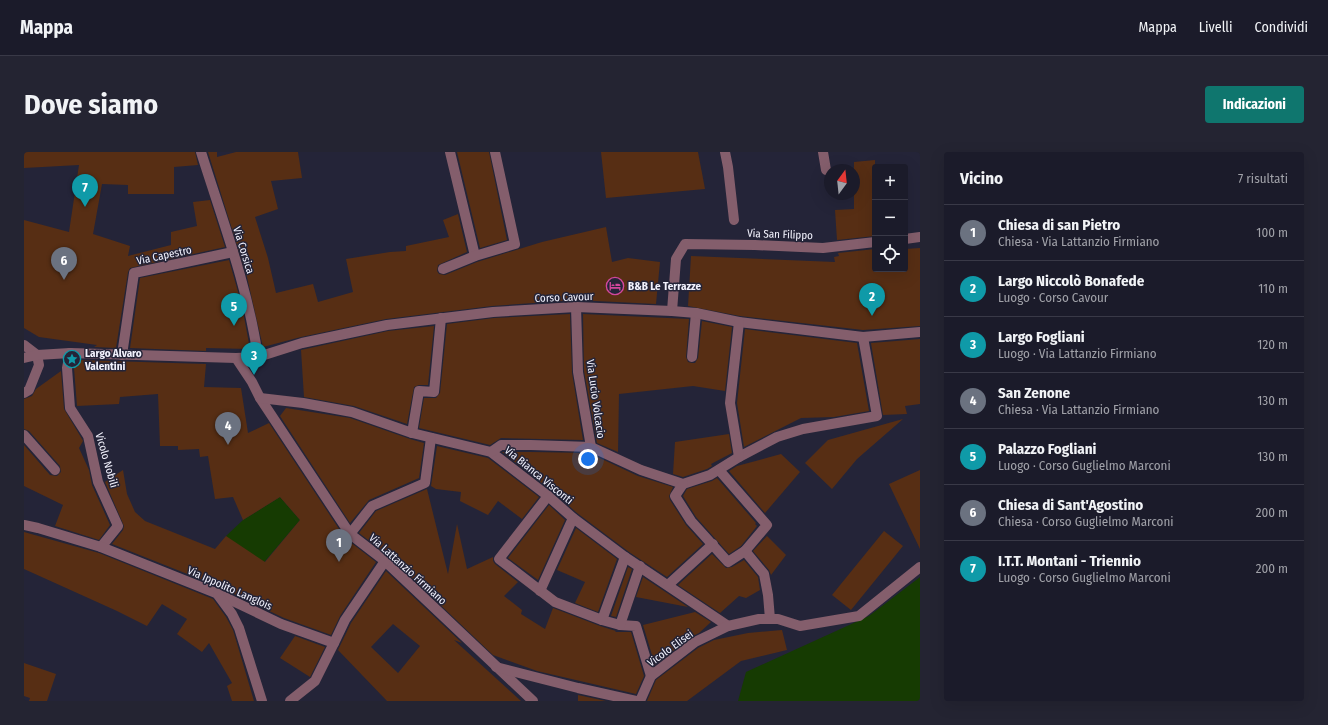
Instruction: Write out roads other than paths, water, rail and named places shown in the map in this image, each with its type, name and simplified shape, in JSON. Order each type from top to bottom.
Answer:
[{"type":"street","name":"Via Corsica","points":[[201,152],[248,304],[258,357]]},
{"type":"street","points":[[450,152],[475,256]]},
{"type":"street","points":[[443,269],[475,256],[515,244],[495,152]]},
{"type":"street","points":[[725,152],[734,220]]},
{"type":"street","points":[[823,152],[825,164]]},
{"type":"street","points":[[908,239],[920,237]]},
{"type":"street","name":"Via San Filippo","points":[[672,311],[676,259],[685,244],[823,248],[872,242]]},
{"type":"street","name":"Via Capestro","points":[[122,355],[134,274],[233,252]]},
{"type":"street","name":"Corso Cavour","points":[[24,358],[37,355],[70,353],[236,358],[258,357],[302,343],[372,328],[493,312],[576,307],[696,313],[739,322],[863,337],[920,332]]},
{"type":"street","name":"Via Lucio Volcacio","points":[[576,307],[578,372],[591,447]]},
{"type":"street","points":[[692,357],[696,313]]},
{"type":"street","points":[[412,433],[419,390],[434,392],[441,318]]},
{"type":"street","points":[[738,458],[730,403],[739,322]]},
{"type":"street","points":[[491,452],[501,445],[591,447],[641,470],[683,484],[710,475],[777,437],[803,429],[877,416],[863,337]]},
{"type":"street","points":[[24,345],[37,355],[39,365],[29,390],[24,392]]},
{"type":"street","name":"Vicolo Nobili","points":[[70,353],[67,368],[70,408],[88,436],[98,482],[118,526],[101,547]]},
{"type":"street","name":"Via Lattanzio Firmiano","points":[[236,358],[252,382],[260,398],[350,534],[385,561],[532,701]]},
{"type":"street","name":"Via Bianca Visconti","points":[[260,398],[304,403],[352,412],[412,433],[491,452],[548,496],[573,518],[625,557],[728,626]]},
{"type":"street","points":[[24,436],[55,470]]},
{"type":"street","points":[[350,534],[372,506],[424,483],[431,438]]},
{"type":"street","points":[[683,484],[675,496],[691,521],[728,562],[745,551],[767,525],[719,470]]},
{"type":"street","points":[[548,496],[499,559],[555,602],[602,620],[620,625],[636,626],[651,676]]},
{"type":"street","points":[[540,591],[573,518]]},
{"type":"street","name":"Via Ippolito Langlois","points":[[24,525],[101,547],[216,593],[280,624],[334,643]]},
{"type":"street","points":[[668,585],[713,544]]},
{"type":"street","points":[[745,551],[764,574],[770,619]]},
{"type":"street","points":[[602,620],[625,557]]},
{"type":"street","points":[[290,701],[316,681],[345,620],[385,561]]},
{"type":"street","points":[[620,625],[640,566]]},
{"type":"street","name":"Vicolo Elisei","points":[[640,701],[651,676],[696,642],[728,626],[759,619],[778,619],[800,626],[859,616],[920,567]]},
{"type":"street","points":[[216,593],[232,614],[239,628],[262,701]]},
{"type":"street","points":[[495,666],[578,688],[636,701]]},
{"type":"place","name":"I.T.T. Montani - Triennio","points":[[85,207]]},
{"type":"place","name":"Chiesa di Sant'Agostino","points":[[64,280]]},
{"type":"place","name":"B&B Le Terrazze","points":[[615,286]]},
{"type":"place","name":"Largo Niccolò Bonafede","points":[[872,316]]},
{"type":"place","name":"Palazzo Fogliani","points":[[234,326]]},
{"type":"place","name":"Largo Alvaro Valentini","points":[[72,359]]},
{"type":"place","name":"Largo Fogliani","points":[[254,375]]},
{"type":"place","name":"San Zenone","points":[[228,445]]},
{"type":"place","name":"Chiesa di san Pietro","points":[[339,562]]}]
